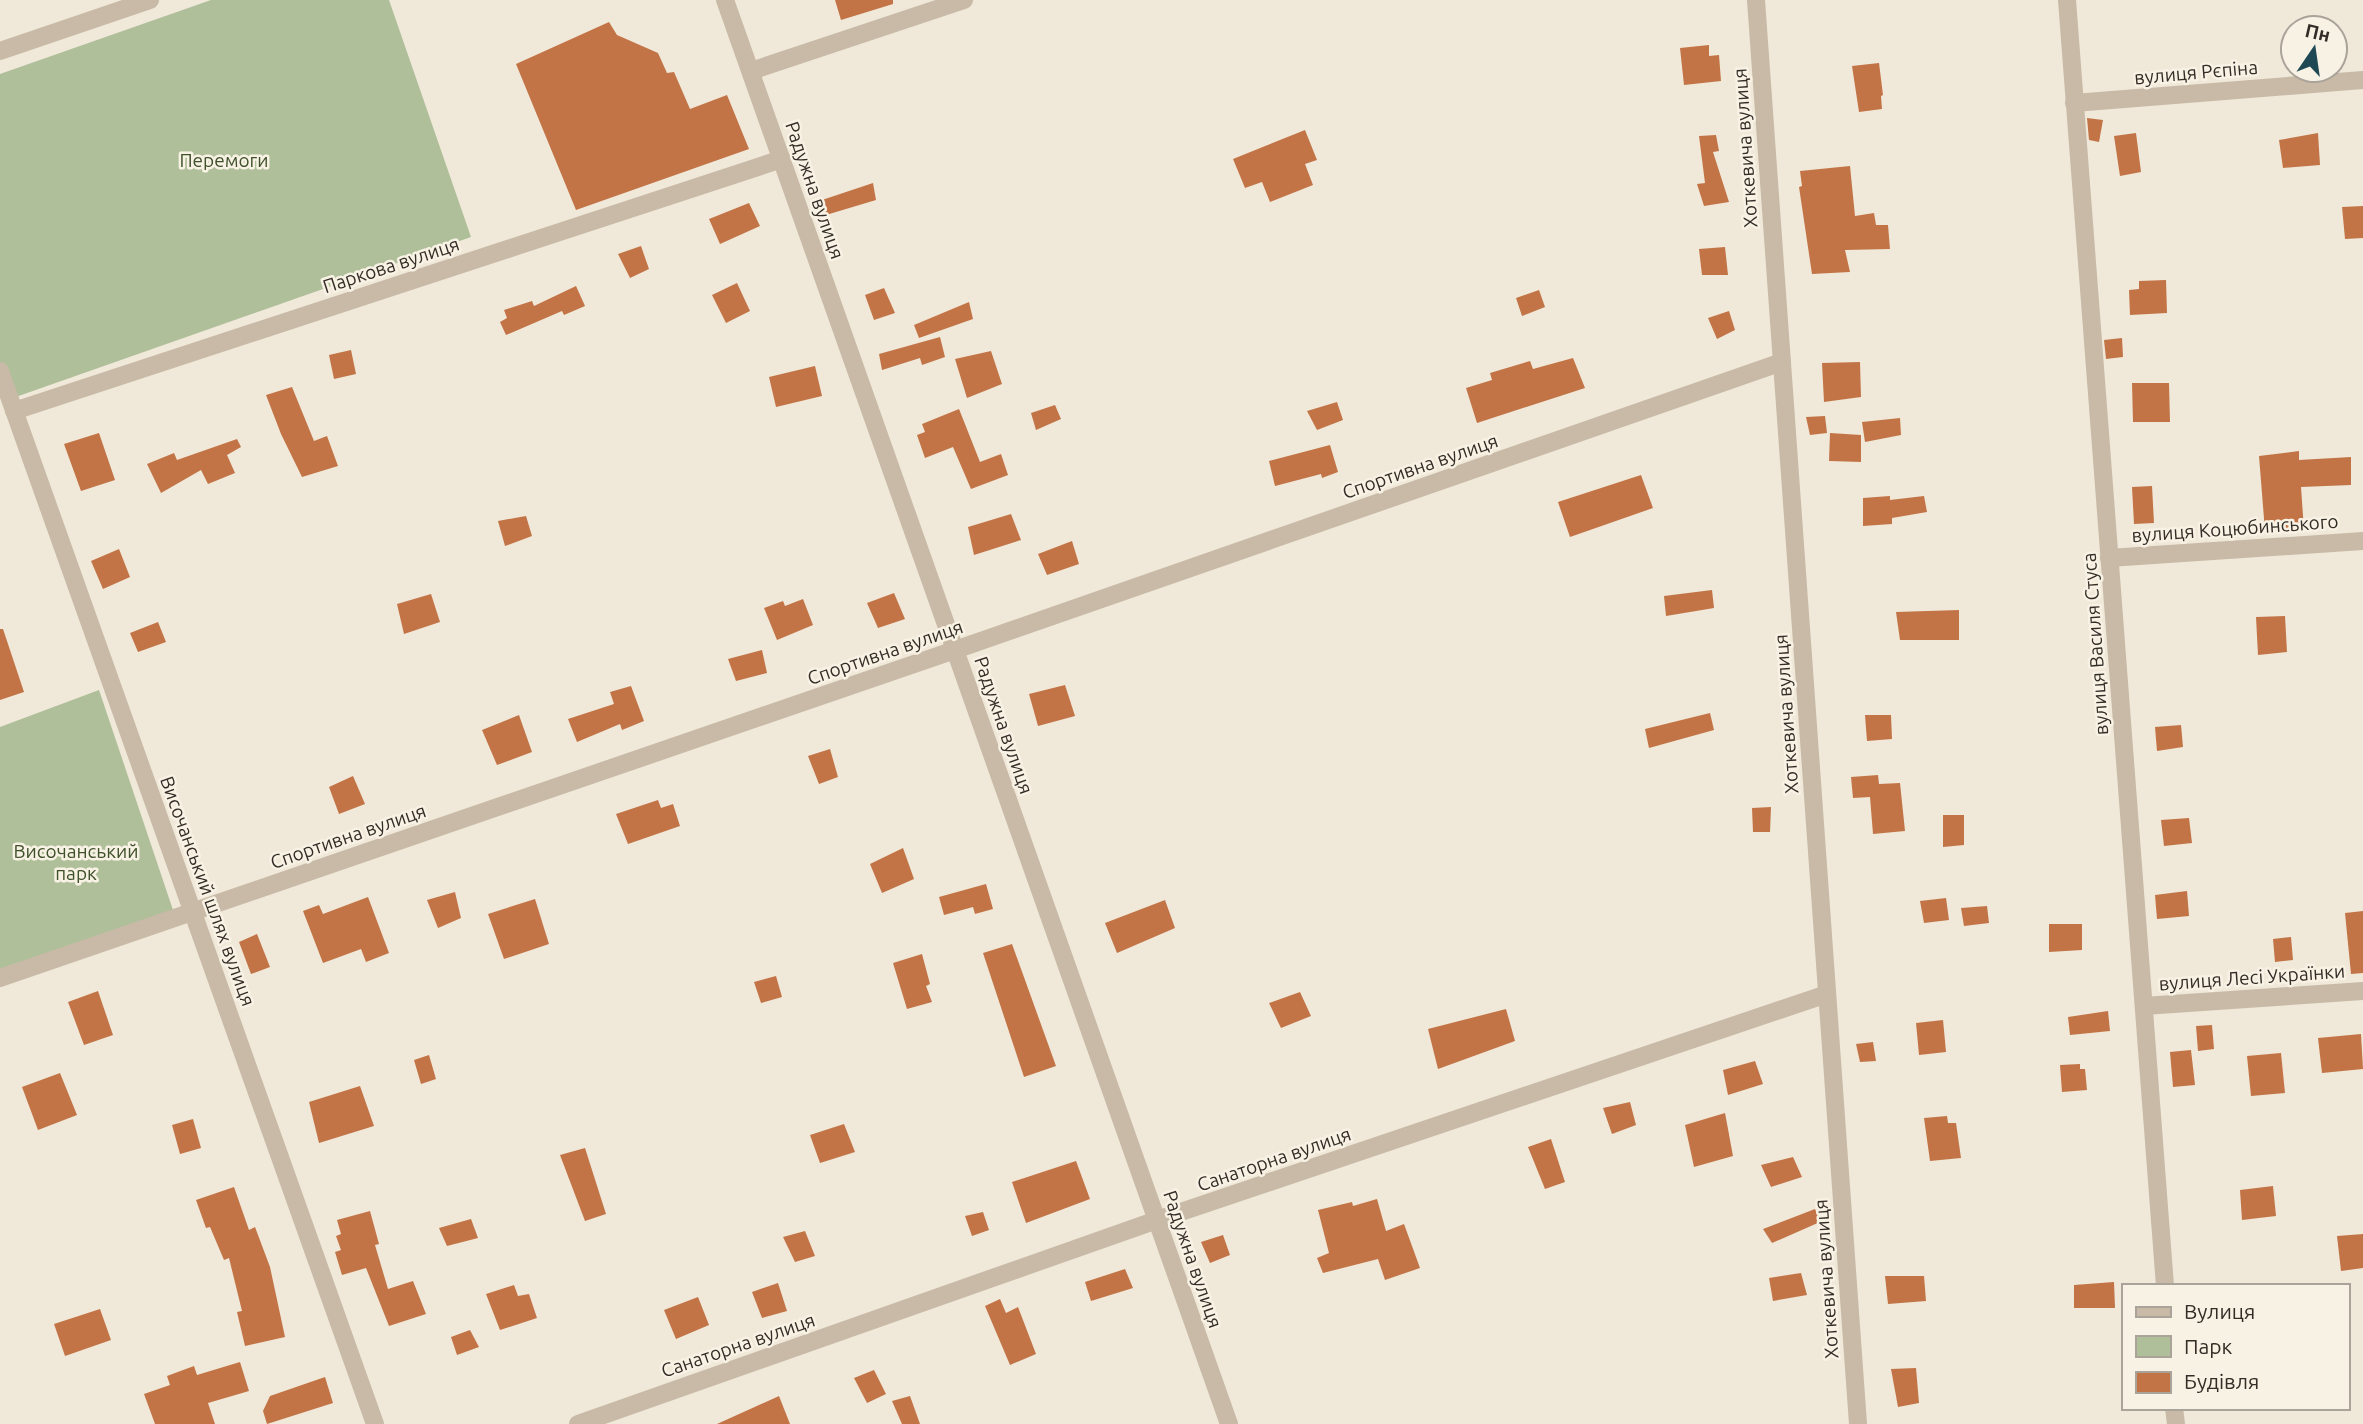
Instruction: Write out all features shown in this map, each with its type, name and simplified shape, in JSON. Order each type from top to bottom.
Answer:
[{"type":"street","points":[[0,51],[150,0]]},
{"type":"street","name":"Радужна вулиця","points":[[725,0],[1229,1424]]},
{"type":"street","points":[[751,71],[964,0]]},
{"type":"street","name":"Хоткевича вулиця","points":[[1756,0],[1858,1424]]},
{"type":"street","name":"вулиця Василя Стуса","points":[[2067,0],[2165,1284]]},
{"type":"street","name":"вулиця Рєпіна","points":[[2074,103],[2363,80]]},
{"type":"street","name":"Паркова вулиця","points":[[14,411],[782,159]]},
{"type":"street","name":"Спортивна вулиця","points":[[0,978],[1782,362]]},
{"type":"street","name":"Височанський шлях вулиця","points":[[0,371],[376,1424]]},
{"type":"street","name":"вулиця Коцюбинського","points":[[2109,558],[2363,541]]},
{"type":"street","name":"вулиця Лесі Українки","points":[[2144,1006],[2363,991]]},
{"type":"street","name":"Санаторна вулиця","points":[[578,1424],[1157,1220],[1827,994]]},
{"type":"green space","name":"Перемоги","points":[[211,0],[389,0],[471,237],[10,399],[0,370],[0,74]]},
{"type":"green space","name":"Височанський парк","points":[[99,690],[173,910],[0,969],[0,727]]},
{"type":"building","points":[[835,0],[893,0],[893,4],[841,20]]},
{"type":"building","points":[[609,22],[617,35],[658,53],[667,73],[674,72],[690,109],[727,95],[749,149],[576,210],[516,64]]},
{"type":"building","points":[[1709,45],[1709,56],[1719,55],[1721,81],[1684,85],[1680,48]]},
{"type":"building","points":[[1879,63],[1882,109],[1859,112],[1852,66]]},
{"type":"building","points":[[2087,118],[2103,120],[2099,142],[2089,140]]},
{"type":"building","points":[[1305,130],[1317,160],[1305,164],[1313,185],[1270,202],[1262,182],[1245,188],[1233,159]]},
{"type":"building","points":[[2136,133],[2141,172],[2120,176],[2114,136]]},
{"type":"building","points":[[2318,133],[2320,165],[2283,168],[2279,140]]},
{"type":"building","points":[[1716,135],[1719,151],[1713,152],[1729,202],[1704,206],[1697,184],[1705,183],[1699,136]]},
{"type":"building","points":[[1850,166],[1855,216],[1874,213],[1876,225],[1888,225],[1890,249],[1845,250],[1850,272],[1812,274],[1799,187],[1802,186],[1800,171]]},
{"type":"building","points":[[873,183],[876,200],[826,215],[819,201]]},
{"type":"building","points":[[749,203],[760,226],[720,244],[709,219]]},
{"type":"building","points":[[2363,206],[2363,238],[2345,239],[2342,207]]},
{"type":"building","points":[[641,246],[649,269],[630,278],[618,254]]},
{"type":"building","points":[[1725,247],[1728,275],[1702,275],[1699,249]]},
{"type":"building","points":[[2166,280],[2167,313],[2130,315],[2129,290],[2139,289],[2139,281]]},
{"type":"building","points":[[737,283],[750,311],[726,323],[712,295]]},
{"type":"building","points":[[576,286],[585,306],[564,315],[562,311],[506,335],[500,322],[507,318],[504,310],[532,301],[534,306]]},
{"type":"building","points":[[884,288],[895,313],[874,320],[865,295]]},
{"type":"building","points":[[1539,290],[1545,307],[1522,316],[1516,298]]},
{"type":"building","points":[[969,302],[973,319],[919,338],[914,325]]},
{"type":"building","points":[[1729,311],[1735,330],[1717,339],[1708,318]]},
{"type":"building","points":[[940,337],[945,357],[922,365],[920,358],[882,370],[879,354]]},
{"type":"building","points":[[2122,338],[2123,357],[2106,359],[2104,340]]},
{"type":"building","points":[[351,350],[356,374],[334,379],[329,355]]},
{"type":"building","points":[[991,351],[1002,384],[967,398],[955,359]]},
{"type":"building","points":[[1573,358],[1585,388],[1477,423],[1466,388],[1492,380],[1490,373],[1530,361],[1533,369]]},
{"type":"building","points":[[1860,362],[1861,397],[1824,402],[1822,363]]},
{"type":"building","points":[[815,366],[822,396],[776,407],[769,377]]},
{"type":"building","points":[[2132,383],[2169,383],[2170,422],[2133,422]]},
{"type":"building","points":[[292,387],[314,441],[327,436],[338,466],[302,477],[266,395]]},
{"type":"building","points":[[1337,402],[1343,420],[1317,430],[1307,411]]},
{"type":"building","points":[[1055,405],[1061,419],[1036,430],[1031,413]]},
{"type":"building","points":[[959,409],[980,462],[1001,454],[1008,475],[971,489],[953,447],[925,458],[917,435],[925,432],[922,424]]},
{"type":"building","points":[[1825,416],[1827,433],[1810,435],[1806,417]]},
{"type":"building","points":[[1900,418],[1901,435],[1865,442],[1862,422]]},
{"type":"building","points":[[99,433],[115,480],[81,491],[64,444]]},
{"type":"building","points":[[1830,433],[1861,435],[1861,462],[1829,461]]},
{"type":"building","points":[[237,439],[241,447],[227,455],[235,473],[208,484],[201,470],[161,493],[147,464],[174,453],[177,460]]},
{"type":"building","points":[[1330,445],[1338,472],[1322,478],[1321,474],[1275,486],[1269,461]]},
{"type":"building","points":[[2299,451],[2299,460],[2351,457],[2351,485],[2301,487],[2304,530],[2265,531],[2259,456]]},
{"type":"building","points":[[1641,475],[1653,508],[1570,537],[1558,502]]},
{"type":"building","points":[[2152,486],[2154,523],[2134,524],[2132,487]]},
{"type":"building","points":[[1890,496],[1890,500],[1924,496],[1927,512],[1892,518],[1892,524],[1863,526],[1863,498]]},
{"type":"building","points":[[1011,514],[1021,540],[974,555],[968,527]]},
{"type":"building","points":[[526,516],[532,536],[505,546],[498,521]]},
{"type":"building","points":[[1072,541],[1079,564],[1047,575],[1038,554]]},
{"type":"building","points":[[119,549],[130,577],[103,589],[91,561]]},
{"type":"building","points":[[1712,590],[1714,608],[1666,616],[1664,596]]},
{"type":"building","points":[[894,593],[905,619],[878,628],[867,603]]},
{"type":"building","points":[[431,594],[440,622],[404,634],[397,604]]},
{"type":"building","points":[[803,599],[813,625],[777,640],[764,608],[783,601],[785,606]]},
{"type":"building","points":[[1959,610],[1959,640],[1900,640],[1896,612]]},
{"type":"building","points":[[2285,616],[2287,652],[2258,655],[2256,617]]},
{"type":"building","points":[[158,622],[166,642],[138,652],[130,633]]},
{"type":"building","points":[[0,629],[3,629],[24,692],[0,700]]},
{"type":"building","points":[[762,650],[767,673],[736,681],[728,659]]},
{"type":"building","points":[[1065,685],[1075,716],[1038,726],[1029,694]]},
{"type":"building","points":[[631,686],[644,721],[622,730],[620,724],[577,742],[568,719],[614,704],[610,692]]},
{"type":"building","points":[[1710,713],[1714,730],[1649,748],[1645,729]]},
{"type":"building","points":[[519,715],[532,752],[497,765],[482,730]]},
{"type":"building","points":[[1865,715],[1891,715],[1892,739],[1867,741]]},
{"type":"building","points":[[2181,725],[2183,747],[2157,751],[2155,727]]},
{"type":"building","points":[[830,749],[838,777],[819,784],[808,756]]},
{"type":"building","points":[[1878,775],[1879,784],[1900,783],[1905,831],[1873,834],[1870,797],[1853,798],[1851,777]]},
{"type":"building","points":[[353,776],[365,804],[339,814],[329,787]]},
{"type":"building","points":[[658,800],[661,808],[673,804],[680,826],[628,844],[616,814]]},
{"type":"building","points":[[1771,807],[1770,832],[1753,832],[1752,808]]},
{"type":"building","points":[[1943,815],[1964,815],[1964,845],[1943,847]]},
{"type":"building","points":[[2189,818],[2192,843],[2164,846],[2161,820]]},
{"type":"building","points":[[903,848],[914,879],[882,893],[870,864]]},
{"type":"building","points":[[986,884],[993,909],[975,914],[973,907],[944,915],[939,897]]},
{"type":"building","points":[[2187,891],[2189,916],[2157,919],[2155,895]]},
{"type":"building","points":[[455,892],[461,918],[438,928],[427,900]]},
{"type":"building","points":[[368,897],[389,953],[366,962],[361,949],[323,963],[303,911],[319,905],[323,914]]},
{"type":"building","points":[[1946,898],[1949,920],[1924,923],[1920,901]]},
{"type":"building","points":[[535,899],[549,944],[504,959],[488,914]]},
{"type":"building","points":[[1165,900],[1175,928],[1117,953],[1105,923]]},
{"type":"building","points":[[1987,906],[1989,923],[1964,926],[1961,908]]},
{"type":"building","points":[[2363,911],[2363,973],[2351,974],[2345,913]]},
{"type":"building","points":[[2049,924],[2082,924],[2082,950],[2049,952]]},
{"type":"building","points":[[257,934],[270,967],[251,974],[239,942]]},
{"type":"building","points":[[2291,937],[2293,960],[2275,962],[2273,939]]},
{"type":"building","points":[[1012,944],[1056,1066],[1024,1077],[983,953]]},
{"type":"building","points":[[922,954],[930,984],[926,986],[932,1002],[907,1009],[893,963]]},
{"type":"building","points":[[776,976],[782,997],[761,1003],[754,982]]},
{"type":"building","points":[[98,991],[113,1035],[84,1045],[68,1002]]},
{"type":"building","points":[[1300,992],[1311,1016],[1281,1028],[1269,1003]]},
{"type":"building","points":[[1506,1009],[1515,1041],[1438,1069],[1428,1029]]},
{"type":"building","points":[[2108,1011],[2110,1031],[2070,1035],[2068,1017]]},
{"type":"building","points":[[1943,1020],[1946,1052],[1919,1055],[1916,1023]]},
{"type":"building","points":[[2212,1025],[2214,1049],[2198,1051],[2196,1026]]},
{"type":"building","points":[[2361,1034],[2363,1069],[2322,1073],[2318,1038]]},
{"type":"building","points":[[1873,1042],[1876,1061],[1860,1062],[1856,1044]]},
{"type":"building","points":[[2191,1050],[2195,1085],[2173,1087],[2170,1052]]},
{"type":"building","points":[[2281,1053],[2285,1093],[2251,1096],[2247,1056]]},
{"type":"building","points":[[429,1055],[436,1079],[421,1084],[414,1060]]},
{"type":"building","points":[[1755,1061],[1763,1084],[1728,1095],[1723,1070]]},
{"type":"building","points":[[2080,1064],[2080,1069],[2085,1069],[2087,1090],[2062,1092],[2060,1065]]},
{"type":"building","points":[[60,1073],[77,1115],[38,1130],[22,1087]]},
{"type":"building","points":[[360,1086],[374,1126],[319,1143],[309,1102]]},
{"type":"building","points":[[1630,1102],[1636,1125],[1612,1134],[1603,1108]]},
{"type":"building","points":[[1725,1113],[1733,1156],[1694,1167],[1685,1125]]},
{"type":"building","points":[[1947,1116],[1948,1123],[1956,1123],[1961,1158],[1930,1161],[1924,1118]]},
{"type":"building","points":[[193,1119],[201,1148],[180,1154],[172,1125]]},
{"type":"building","points":[[844,1124],[855,1152],[820,1163],[810,1135]]},
{"type":"building","points":[[1551,1139],[1565,1182],[1545,1189],[1528,1147]]},
{"type":"building","points":[[585,1148],[606,1214],[585,1221],[560,1155]]},
{"type":"building","points":[[1793,1157],[1802,1177],[1771,1187],[1761,1165]]},
{"type":"building","points":[[1076,1161],[1090,1199],[1026,1223],[1012,1182]]},
{"type":"building","points":[[2273,1186],[2276,1216],[2242,1220],[2240,1190]]},
{"type":"building","points":[[234,1187],[249,1230],[255,1227],[270,1267],[285,1337],[245,1346],[237,1312],[242,1311],[229,1258],[224,1260],[210,1227],[206,1228],[196,1200]]},
{"type":"building","points":[[1377,1199],[1386,1231],[1404,1224],[1420,1268],[1385,1280],[1378,1259],[1323,1273],[1317,1258],[1329,1253],[1318,1210],[1352,1202],[1353,1206]]},
{"type":"building","points":[[1815,1209],[1820,1222],[1772,1243],[1763,1229]]},
{"type":"building","points":[[370,1211],[379,1244],[375,1245],[388,1289],[413,1281],[426,1314],[389,1326],[366,1268],[342,1275],[335,1252],[341,1250],[336,1236],[341,1234],[337,1220]]},
{"type":"building","points":[[983,1212],[989,1230],[972,1236],[965,1216]]},
{"type":"building","points":[[471,1219],[478,1238],[447,1246],[439,1228]]},
{"type":"building","points":[[805,1231],[815,1256],[795,1262],[783,1237]]},
{"type":"building","points":[[2363,1234],[2363,1268],[2341,1271],[2337,1236]]},
{"type":"building","points":[[1223,1235],[1230,1255],[1210,1263],[1201,1242]]},
{"type":"building","points":[[1125,1269],[1133,1288],[1091,1301],[1085,1282]]},
{"type":"building","points":[[1801,1273],[1807,1295],[1773,1301],[1769,1278]]},
{"type":"building","points":[[1885,1276],[1924,1276],[1926,1301],[1888,1304]]},
{"type":"building","points":[[2114,1282],[2115,1308],[2074,1308],[2074,1285]]},
{"type":"building","points":[[778,1283],[787,1311],[762,1318],[752,1292]]},
{"type":"building","points":[[514,1285],[518,1296],[529,1294],[537,1318],[500,1330],[486,1294]]},
{"type":"building","points":[[698,1297],[709,1325],[676,1339],[664,1310]]},
{"type":"building","points":[[1000,1299],[1006,1313],[1018,1307],[1036,1354],[1010,1365],[985,1306]]},
{"type":"building","points":[[100,1309],[111,1340],[65,1356],[54,1324]]},
{"type":"building","points":[[470,1330],[479,1347],[457,1355],[451,1337]]},
{"type":"building","points":[[240,1362],[249,1391],[208,1403],[215,1424],[155,1424],[144,1394],[170,1385],[167,1376],[194,1366],[197,1375]]},
{"type":"building","points":[[1916,1368],[1919,1403],[1898,1407],[1891,1369]]},
{"type":"building","points":[[874,1370],[886,1394],[867,1403],[854,1378]]},
{"type":"building","points":[[325,1377],[333,1403],[267,1424],[263,1411],[270,1396]]},
{"type":"building","points":[[779,1396],[790,1424],[717,1424]]},
{"type":"building","points":[[910,1396],[920,1424],[902,1424],[892,1401]]}]
